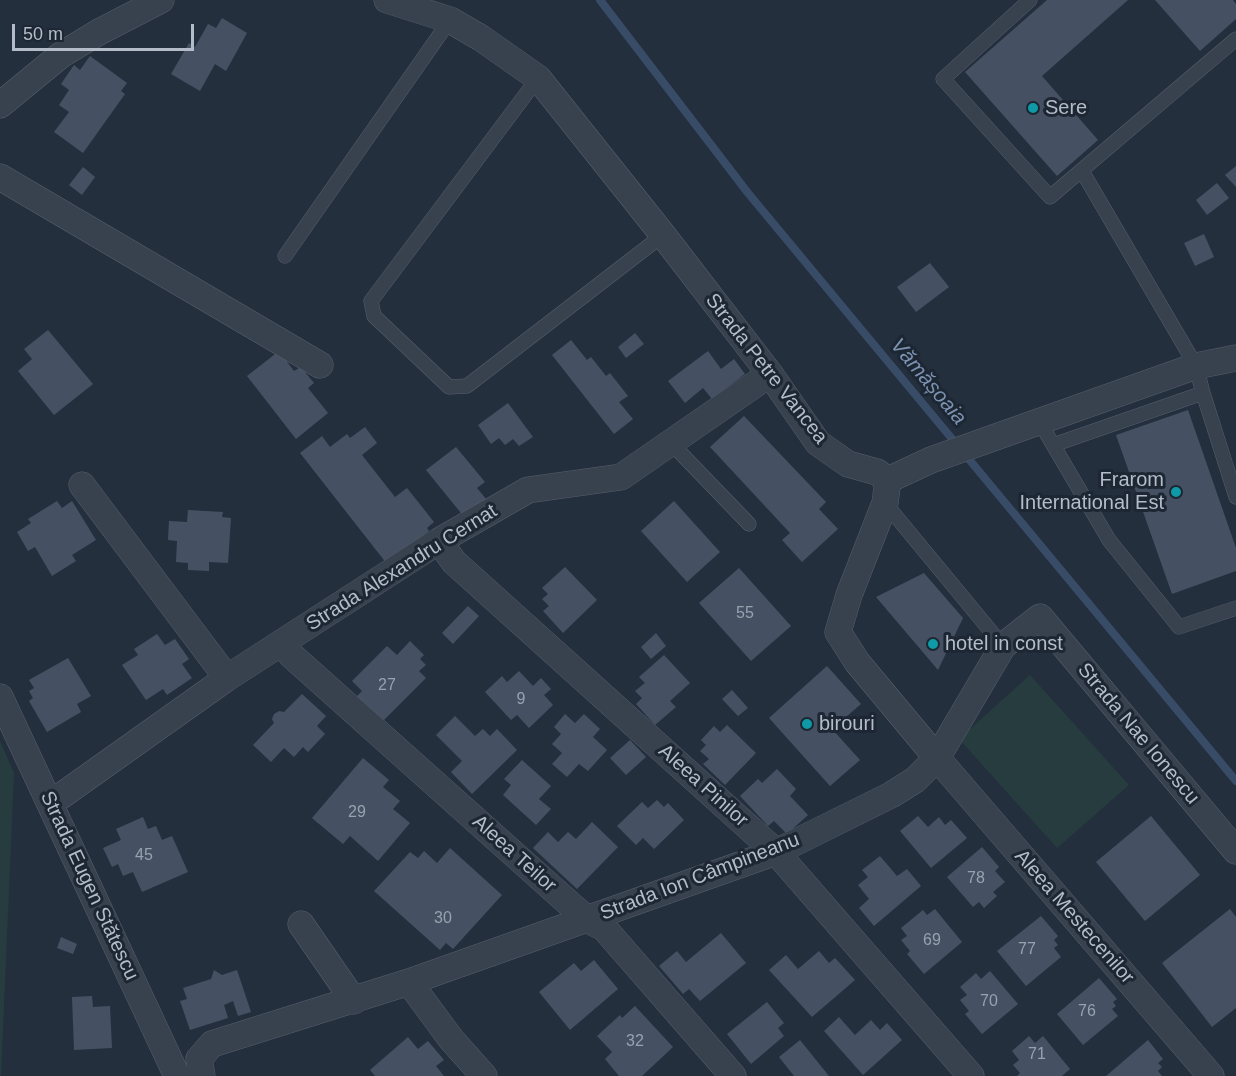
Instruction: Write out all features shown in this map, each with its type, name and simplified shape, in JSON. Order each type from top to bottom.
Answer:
[{"type":"street","points":[[0,105],[61,55],[99,32],[161,0]]},
{"type":"street","name":"Strada Petre Vancea","points":[[387,0],[450,20],[482,38],[538,78],[770,374],[818,443],[848,464],[877,472],[887,492]]},
{"type":"street","points":[[0,177],[320,365]]},
{"type":"street","points":[[937,758],[857,662],[838,632],[849,594],[887,492],[931,459],[997,438],[1196,366],[1236,358]]},
{"type":"street","name":"Strada Alexandru Cernat","points":[[49,801],[62,796],[226,678],[439,541],[528,490],[621,477],[770,374]]},
{"type":"street","points":[[82,484],[226,678]]},
{"type":"street","name":"Aleea Pinilor","points":[[439,541],[454,562],[776,852],[971,1076]]},
{"type":"street","name":"Strada Nae Ionescu","points":[[1003,646],[1040,617],[1236,851]]},
{"type":"street","name":"Aleea Teilor","points":[[282,643],[291,655],[588,920],[604,928],[733,1076]]},
{"type":"street","name":"Strada Ion Câmpineanu","points":[[202,1076],[199,1059],[212,1044],[354,1001],[776,852],[891,795],[915,780],[937,758],[1003,646]]},
{"type":"street","name":"Strada Eugen Stătescu","points":[[0,697],[177,1076]]},
{"type":"street","name":"Aleea Mestecenilor","points":[[937,758],[1211,1076]]},
{"type":"street","points":[[301,924],[354,1001]]},
{"type":"street","points":[[409,982],[451,1039],[484,1076]]},
{"type":"lane","points":[[1029,0],[943,79],[1050,197],[1236,39]]},
{"type":"lane","points":[[285,256],[450,20]]},
{"type":"lane","points":[[538,78],[371,301],[374,316],[449,387],[467,386],[663,235]]},
{"type":"lane","points":[[1082,171],[1196,366],[1236,497]]},
{"type":"lane","points":[[1053,445],[1203,393]]},
{"type":"lane","points":[[1039,421],[1109,540],[1179,627],[1236,608]]},
{"type":"lane","points":[[670,442],[748,524]]},
{"type":"lane","points":[[887,492],[1003,646]]},
{"type":"green space","points":[[1030,675],[1129,785],[1057,848],[959,739]]},
{"type":"green space","points":[[0,741],[14,773],[1,1076],[0,1076]]},
{"type":"building","name":"Sere","points":[[1047,0],[1128,0],[1042,76],[1098,140],[1057,176],[965,72]]},
{"type":"building","points":[[1155,0],[1233,0],[1236,4],[1236,19],[1200,51]]},
{"type":"building","points":[[222,18],[247,33],[226,71],[215,64],[200,91],[171,74],[189,43],[195,47],[208,24],[216,28]]},
{"type":"building","points":[[90,56],[127,83],[121,91],[125,94],[83,153],[54,132],[69,112],[59,105],[69,90],[61,84],[74,65],[80,70]]},
{"type":"building","points":[[1236,166],[1236,187],[1225,175]]},
{"type":"building","points":[[83,167],[95,177],[82,195],[69,185]]},
{"type":"building","points":[[1217,183],[1229,198],[1207,215],[1196,200]]},
{"type":"building","points":[[1204,234],[1214,257],[1195,266],[1184,243]]},
{"type":"building","points":[[930,263],[949,287],[916,312],[897,287]]},
{"type":"building","points":[[48,330],[93,384],[54,415],[18,371],[32,359],[24,349]]},
{"type":"building","points":[[635,333],[644,344],[626,358],[618,347]]},
{"type":"building","points":[[571,340],[587,360],[591,357],[606,376],[610,373],[628,396],[619,402],[633,419],[614,434],[552,355]]},
{"type":"building","points":[[279,351],[294,371],[301,367],[314,383],[308,388],[328,413],[296,439],[247,376]]},
{"type":"building","points":[[708,351],[721,369],[734,359],[745,374],[712,399],[703,388],[685,403],[668,381]]},
{"type":"building","points":[[508,403],[533,437],[519,446],[513,439],[505,445],[499,438],[491,444],[478,425]]},
{"type":"building","name":"Frarom International Est","points":[[1188,410],[1236,548],[1236,571],[1172,594],[1116,435]]},
{"type":"building","points":[[744,416],[826,502],[819,509],[838,529],[802,562],[782,540],[790,533],[710,447]]},
{"type":"building","points":[[365,427],[377,443],[362,455],[395,497],[407,488],[434,522],[427,528],[429,531],[387,564],[300,453],[322,436],[330,447],[347,434],[350,438]]},
{"type":"building","points":[[456,447],[485,482],[477,488],[487,500],[465,518],[426,470]]},
{"type":"building","points":[[57,501],[62,508],[72,501],[96,540],[72,555],[76,561],[52,576],[35,547],[28,551],[17,532],[31,523],[28,519]]},
{"type":"building","points":[[674,501],[720,552],[687,582],[641,531]]},
{"type":"building","points":[[188,510],[223,512],[222,517],[231,518],[228,563],[209,562],[209,571],[188,570],[188,563],[176,562],[177,541],[168,540],[169,521],[187,522]]},
{"type":"building","points":[[565,567],[597,600],[563,633],[543,611],[549,606],[542,599],[548,594],[542,588]]},
{"type":"building","points":[[739,568],[791,626],[751,661],[699,603]]},
{"type":"building","name":"hotel in const","points":[[924,573],[963,618],[938,670],[876,597]]},
{"type":"building","points":[[468,606],[479,616],[453,644],[442,633]]},
{"type":"building","points":[[656,633],[666,646],[651,659],[641,647]]},
{"type":"building","points":[[157,634],[165,645],[175,639],[189,659],[182,664],[192,678],[167,695],[163,689],[146,700],[122,665],[138,655],[134,649]]},
{"type":"building","points":[[410,641],[424,655],[420,659],[426,665],[419,671],[426,678],[382,722],[356,697],[362,691],[352,681],[387,646],[397,655]]},
{"type":"building","points":[[664,655],[690,683],[670,701],[676,707],[655,725],[636,704],[642,698],[635,691],[645,683],[639,677]]},
{"type":"building","points":[[68,658],[91,696],[77,704],[81,712],[47,732],[29,701],[33,698],[29,691],[34,688],[29,680]]},
{"type":"building","name":"birouri","points":[[827,666],[861,704],[832,729],[860,760],[830,786],[769,718]]},
{"type":"building","points":[[519,671],[533,686],[541,678],[551,689],[544,695],[553,705],[529,728],[517,715],[511,720],[485,692],[502,676],[507,682]]},
{"type":"building","points":[[732,690],[748,708],[738,716],[722,699]]},
{"type":"building","points":[[302,694],[326,716],[317,726],[325,734],[308,752],[303,747],[294,757],[284,748],[271,762],[253,745],[274,723],[272,719],[274,714],[279,711],[284,712]]},
{"type":"building","points":[[565,714],[575,723],[584,714],[600,729],[593,737],[607,750],[588,771],[579,764],[567,777],[552,764],[562,753],[552,744],[561,734],[554,727]]},
{"type":"building","points":[[455,716],[475,736],[483,729],[490,736],[497,729],[517,750],[472,794],[451,772],[462,761],[436,735]]},
{"type":"building","points":[[727,725],[756,753],[725,785],[703,764],[709,759],[700,751],[706,745],[701,740],[714,726],[720,732]]},
{"type":"building","points":[[630,740],[646,757],[626,775],[610,758]]},
{"type":"building","points":[[363,758],[389,780],[383,787],[400,801],[393,809],[410,823],[378,861],[350,836],[343,844],[312,818]]},
{"type":"building","points":[[522,760],[551,786],[539,799],[551,809],[536,825],[503,795],[511,785],[504,779]]},
{"type":"building","points":[[777,769],[796,789],[790,796],[808,815],[787,834],[774,821],[768,826],[740,796],[758,779],[762,783]]},
{"type":"building","points":[[657,800],[664,807],[668,803],[684,820],[654,849],[643,838],[636,845],[617,826],[642,802],[648,808]]},
{"type":"building","points":[[918,816],[928,827],[939,817],[945,825],[951,820],[967,838],[931,868],[900,831]]},
{"type":"building","points":[[1151,816],[1200,875],[1145,921],[1096,862]]},
{"type":"building","points":[[143,817],[148,829],[156,826],[162,840],[172,836],[188,872],[142,892],[133,872],[123,876],[118,864],[112,867],[103,848],[121,840],[116,829]]},
{"type":"building","points":[[592,822],[618,847],[577,889],[533,848],[548,832],[558,842],[568,832],[576,839]]},
{"type":"building","points":[[982,847],[999,867],[995,871],[1005,882],[993,892],[997,896],[984,908],[979,902],[973,907],[947,877]]},
{"type":"building","points":[[450,848],[502,895],[453,949],[446,943],[440,950],[374,891],[410,852],[418,858],[424,851],[437,863]]},
{"type":"building","points":[[880,856],[897,876],[907,869],[921,886],[874,926],[859,908],[869,899],[858,885],[868,877],[862,870]]},
{"type":"building","points":[[935,909],[962,942],[924,974],[907,954],[910,951],[901,940],[907,936],[901,928],[923,910],[927,915]]},
{"type":"building","points":[[1230,909],[1236,917],[1236,1008],[1212,1027],[1162,963]]},
{"type":"building","points":[[1041,916],[1058,936],[1054,940],[1058,945],[1054,948],[1061,957],[1026,986],[997,951]]},
{"type":"building","points":[[721,933],[746,963],[700,1001],[689,989],[683,994],[659,966],[677,951],[686,962]]},
{"type":"building","points":[[61,937],[77,944],[73,954],[57,948]]},
{"type":"building","points":[[819,951],[829,963],[835,958],[855,980],[812,1017],[769,970],[786,955],[798,969]]},
{"type":"building","points":[[594,960],[618,989],[570,1030],[539,992],[574,963],[581,971]]},
{"type":"building","points":[[214,970],[222,975],[237,970],[251,1012],[238,1016],[233,1001],[224,1005],[228,1018],[190,1030],[180,1001],[187,999],[183,988],[211,979]]},
{"type":"building","points":[[990,971],[1018,1004],[982,1034],[965,1014],[969,1011],[960,1000],[967,995],[960,987],[976,973],[981,979]]},
{"type":"building","points":[[1099,978],[1117,999],[1113,1002],[1116,1006],[1112,1009],[1118,1016],[1083,1045],[1057,1014]]},
{"type":"building","points":[[92,996],[93,1007],[110,1006],[112,1048],[74,1050],[72,997]]},
{"type":"building","points":[[767,1002],[784,1023],[778,1028],[784,1036],[751,1064],[727,1034]]},
{"type":"building","points":[[635,1006],[673,1047],[642,1076],[619,1076],[605,1059],[612,1052],[597,1036],[620,1015],[622,1018]]},
{"type":"building","points":[[839,1017],[855,1035],[871,1020],[880,1030],[887,1023],[902,1040],[863,1075],[824,1031]]},
{"type":"building","points":[[1029,1036],[1035,1043],[1043,1036],[1070,1069],[1062,1076],[1017,1076],[1020,1073],[1013,1065],[1019,1060],[1012,1051]]},
{"type":"building","points":[[408,1037],[418,1049],[428,1041],[444,1060],[436,1066],[444,1076],[375,1076],[370,1070]]},
{"type":"building","points":[[800,1040],[829,1076],[794,1076],[779,1057]]},
{"type":"building","points":[[1148,1040],[1163,1059],[1158,1063],[1162,1067],[1158,1071],[1162,1076],[1106,1076]]},
{"type":"waterway","name":"Vămășoaia","points":[[600,0],[748,193],[1236,781]]},
{"type":"place","name":"Sere","points":[[1033,108]]},
{"type":"place","name":"Frarom International Est","points":[[1176,492]]},
{"type":"place","name":"hotel in const","points":[[933,644]]},
{"type":"place","name":"birouri","points":[[807,724]]}]
